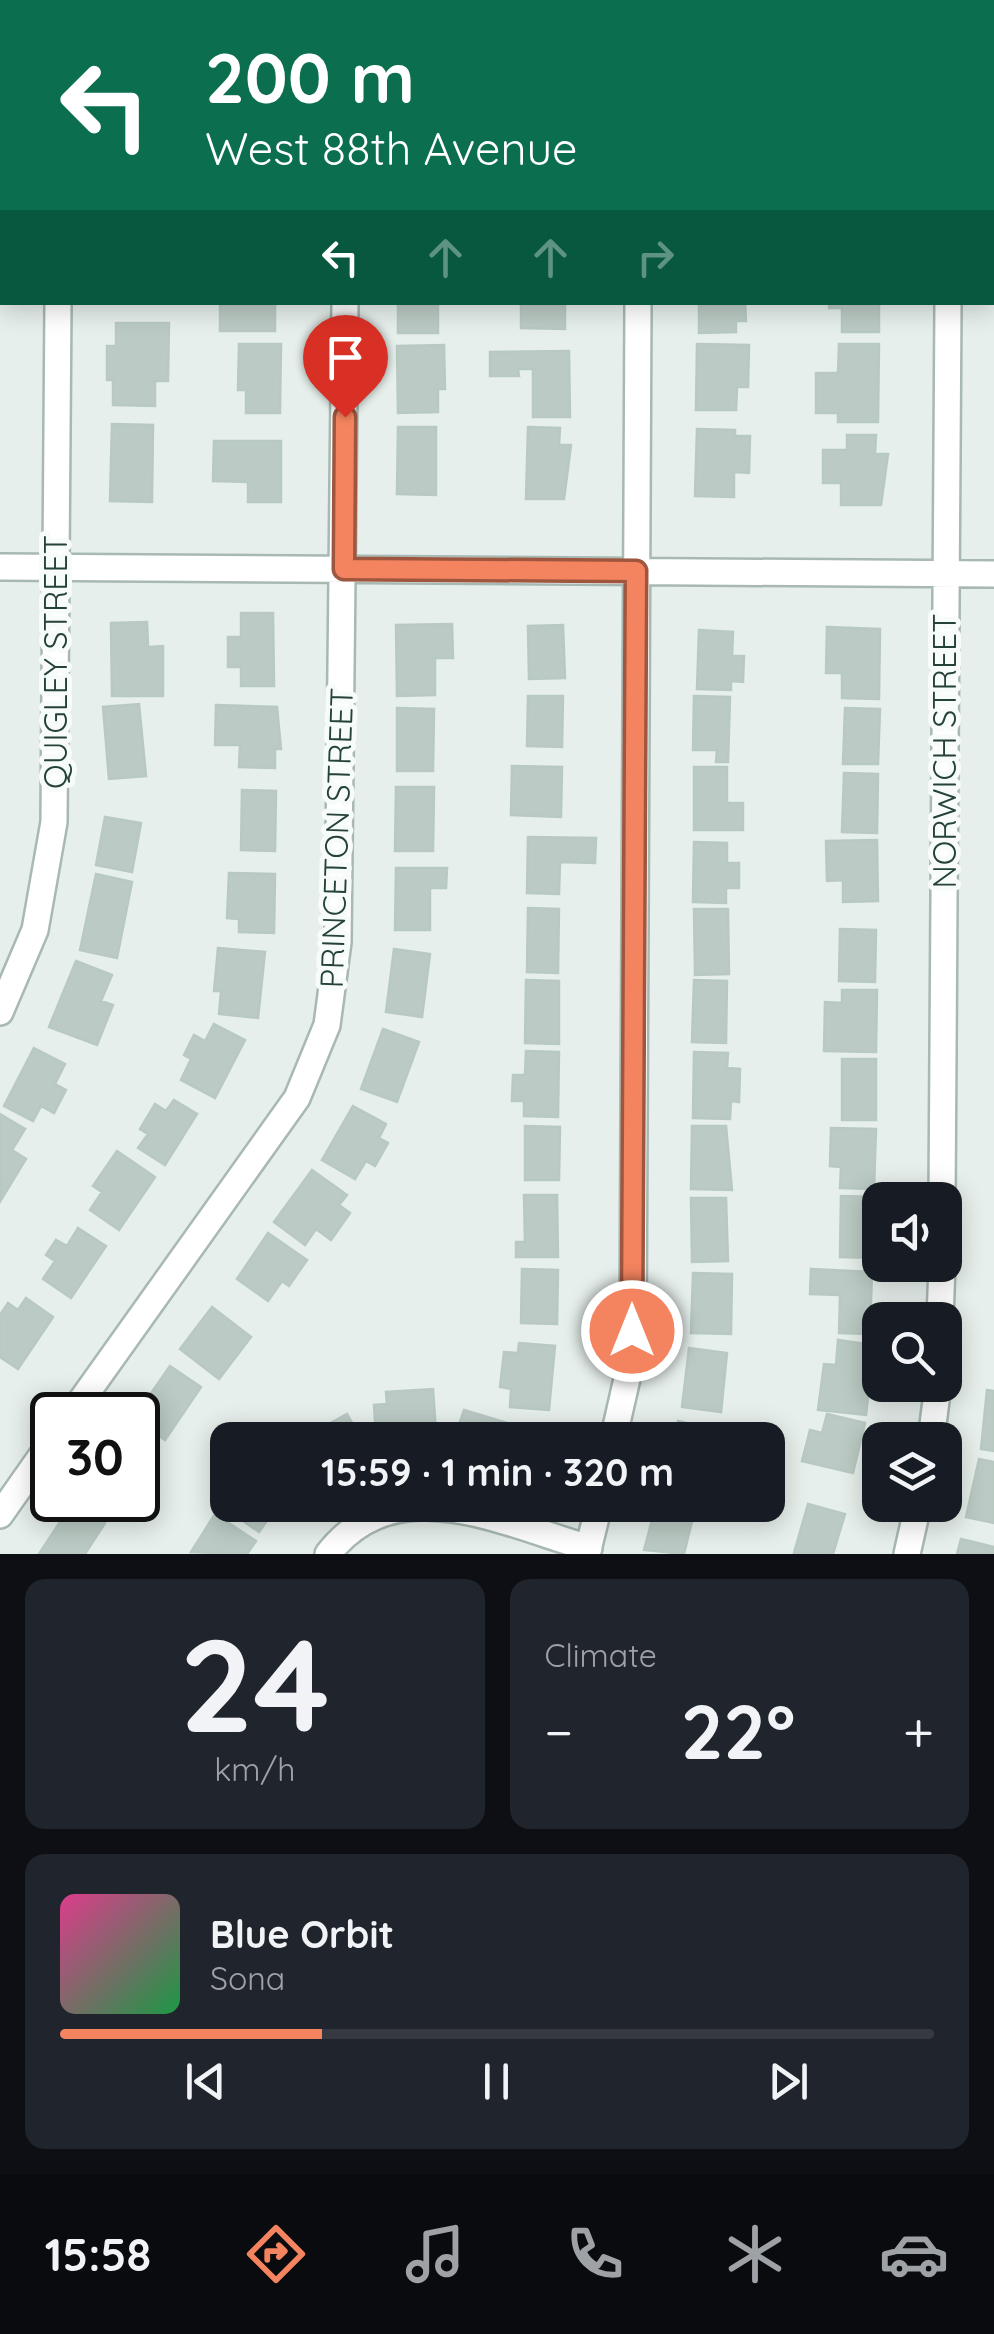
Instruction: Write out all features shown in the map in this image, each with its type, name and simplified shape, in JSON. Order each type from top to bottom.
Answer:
[{"type":"street","name":"QUIGLEY STREET","points":[[0,1012],[35,930],[50,859],[56,762],[58,305]]},
{"type":"street","name":"PRINCETON STREET","points":[[87,1392],[280,1123],[318,1052],[333,997],[338,942],[345,305]]},
{"type":"street","points":[[618,1422],[630,1370],[632,1331],[638,305]]},
{"type":"street","name":"NORWICH STREET","points":[[942,1182],[948,305]]},
{"type":"street","points":[[0,567],[994,574]]},
{"type":"street","points":[[0,1516],[30,1473]]},
{"type":"street","points":[[328,1554],[362,1520],[384,1510],[428,1506],[588,1551],[594,1522]]},
{"type":"street","points":[[907,1554],[914,1522]]},
{"type":"building","points":[[220,305],[275,305],[275,331],[220,331]]},
{"type":"building","points":[[398,305],[438,305],[438,333],[398,333]]},
{"type":"building","points":[[521,305],[565,305],[565,329],[521,328]]},
{"type":"building","points":[[699,305],[745,305],[746,321],[736,321],[736,332],[699,333]]},
{"type":"building","points":[[879,305],[879,332],[842,332],[842,308],[829,308]]},
{"type":"building","points":[[116,323],[169,323],[168,381],[155,381],[155,406],[113,405],[113,380],[107,380],[107,346],[116,346]]},
{"type":"building","points":[[239,344],[281,344],[280,413],[246,413],[246,390],[238,390]]},
{"type":"building","points":[[697,344],[749,345],[748,387],[737,387],[736,410],[696,410]]},
{"type":"building","points":[[839,344],[879,344],[878,422],[838,422],[838,413],[816,413],[816,373],[838,373]]},
{"type":"building","points":[[444,345],[445,389],[438,389],[438,412],[398,413],[397,346]]},
{"type":"building","points":[[569,351],[570,417],[533,417],[533,369],[518,369],[519,376],[490,376],[490,352]]},
{"type":"building","points":[[112,424],[153,425],[152,502],[110,501]]},
{"type":"building","points":[[398,427],[436,427],[436,495],[397,494]]},
{"type":"building","points":[[528,427],[560,428],[559,445],[571,445],[564,499],[526,499]]},
{"type":"building","points":[[697,429],[735,430],[735,436],[750,436],[749,473],[734,472],[734,497],[695,496]]},
{"type":"building","points":[[847,435],[876,435],[875,454],[888,454],[881,505],[841,505],[841,483],[823,483],[823,450],[847,450]]},
{"type":"building","points":[[214,441],[281,441],[281,502],[248,502],[248,482],[213,481]]},
{"type":"building","points":[[241,613],[273,613],[274,686],[241,686],[241,667],[228,667],[228,637],[241,637]]},
{"type":"building","points":[[147,622],[148,647],[163,646],[163,696],[112,696],[111,623]]},
{"type":"building","points":[[452,624],[453,658],[435,658],[435,695],[397,696],[396,625]]},
{"type":"building","points":[[563,625],[565,678],[529,679],[528,626]]},
{"type":"building","points":[[827,627],[880,629],[879,699],[842,698],[842,673],[826,673]]},
{"type":"building","points":[[699,630],[733,632],[732,656],[744,656],[743,682],[731,681],[731,690],[697,689]]},
{"type":"building","points":[[528,696],[563,696],[562,747],[527,746]]},
{"type":"building","points":[[694,696],[730,697],[728,762],[716,762],[717,750],[693,750]]},
{"type":"building","points":[[139,704],[146,776],[109,779],[103,707]]},
{"type":"building","points":[[216,705],[277,707],[281,749],[275,749],[275,768],[239,767],[240,745],[215,745]]},
{"type":"building","points":[[397,708],[434,709],[433,771],[397,771]]},
{"type":"building","points":[[845,708],[880,709],[878,764],[843,764]]},
{"type":"building","points":[[512,766],[562,767],[561,817],[511,815]]},
{"type":"building","points":[[694,767],[727,767],[727,803],[743,803],[743,830],[694,830]]},
{"type":"building","points":[[844,773],[878,774],[877,833],[842,832]]},
{"type":"building","points":[[396,787],[434,787],[433,851],[395,851]]},
{"type":"building","points":[[242,790],[276,791],[275,851],[241,850]]},
{"type":"building","points":[[105,817],[141,823],[132,872],[96,865]]},
{"type":"building","points":[[528,837],[596,838],[595,863],[560,862],[559,894],[527,893]]},
{"type":"building","points":[[877,840],[878,901],[843,902],[843,880],[827,881],[826,841]]},
{"type":"building","points":[[694,842],[727,843],[727,863],[739,863],[739,888],[726,888],[726,903],[693,902]]},
{"type":"building","points":[[396,868],[447,868],[446,888],[430,888],[430,930],[395,930]]},
{"type":"building","points":[[229,873],[275,874],[274,933],[239,932],[239,919],[227,918]]},
{"type":"building","points":[[96,874],[132,882],[117,958],[80,950]]},
{"type":"building","points":[[528,908],[559,909],[558,973],[527,972]]},
{"type":"building","points":[[694,909],[728,909],[729,974],[695,975]]},
{"type":"building","points":[[840,929],[876,930],[875,982],[839,981]]},
{"type":"building","points":[[218,948],[265,952],[258,1018],[219,1014],[221,991],[214,991]]},
{"type":"building","points":[[394,949],[430,954],[422,1017],[386,1012]]},
{"type":"building","points":[[76,961],[112,975],[101,1001],[113,1005],[97,1045],[49,1027]]},
{"type":"building","points":[[526,980],[559,981],[559,1044],[525,1043]]},
{"type":"building","points":[[694,980],[727,981],[726,1043],[692,1042]]},
{"type":"building","points":[[842,990],[877,990],[876,1052],[824,1051],[825,1002],[842,1003]]},
{"type":"building","points":[[214,1024],[245,1040],[215,1098],[181,1080],[191,1059],[184,1055],[194,1035],[205,1041]]},
{"type":"building","points":[[383,1029],[419,1042],[397,1102],[361,1089]]},
{"type":"building","points":[[34,1048],[65,1064],[55,1084],[66,1090],[54,1113],[41,1106],[33,1121],[4,1106]]},
{"type":"building","points":[[526,1051],[559,1052],[558,1117],[524,1116],[524,1101],[512,1101],[513,1075],[525,1075]]},
{"type":"building","points":[[694,1052],[728,1053],[727,1068],[740,1069],[739,1102],[731,1101],[730,1119],[693,1118]]},
{"type":"building","points":[[842,1059],[876,1059],[876,1120],[842,1120]]},
{"type":"building","points":[[174,1100],[197,1114],[165,1165],[138,1148],[148,1134],[140,1129],[155,1104],[166,1111]]},
{"type":"building","points":[[353,1106],[386,1124],[379,1138],[388,1143],[375,1166],[366,1161],[355,1179],[322,1160]]},
{"type":"building","points":[[0,1114],[25,1129],[12,1150],[26,1159],[1,1200]]},
{"type":"building","points":[[525,1126],[560,1127],[559,1180],[525,1180]]},
{"type":"building","points":[[692,1126],[726,1126],[732,1190],[691,1189]]},
{"type":"building","points":[[831,1128],[876,1129],[874,1182],[862,1182],[862,1189],[840,1188],[841,1167],[830,1166]]},
{"type":"building","points":[[117,1151],[155,1177],[119,1230],[90,1210],[102,1192],[93,1186]]},
{"type":"building","points":[[312,1170],[347,1195],[339,1205],[350,1213],[331,1240],[316,1229],[305,1245],[274,1222]]},
{"type":"building","points":[[524,1195],[557,1195],[558,1257],[516,1257],[516,1242],[525,1242]]},
{"type":"building","points":[[841,1196],[862,1197],[862,1258],[840,1257]]},
{"type":"building","points":[[691,1198],[726,1198],[728,1261],[692,1262]]},
{"type":"building","points":[[78,1228],[106,1246],[71,1298],[43,1279],[55,1261],[46,1255],[56,1240],[67,1246]]},
{"type":"building","points":[[268,1233],[307,1260],[289,1286],[282,1281],[268,1301],[237,1279]]},
{"type":"building","points":[[522,1269],[558,1270],[557,1324],[521,1323]]},
{"type":"building","points":[[811,1269],[862,1272],[862,1282],[872,1282],[871,1302],[862,1302],[862,1334],[839,1333],[840,1295],[810,1294]]},
{"type":"building","points":[[693,1273],[732,1274],[731,1334],[691,1333]]},
{"type":"building","points":[[26,1298],[53,1317],[18,1369],[0,1357],[0,1315],[8,1303],[18,1310]]},
{"type":"building","points":[[212,1307],[251,1337],[219,1379],[180,1349]]},
{"type":"building","points":[[838,1340],[862,1343],[862,1402],[867,1402],[866,1415],[818,1410],[824,1364],[836,1365]]},
{"type":"building","points":[[519,1343],[555,1346],[549,1410],[510,1407],[511,1389],[500,1387],[504,1352],[518,1353]]},
{"type":"building","points":[[689,1348],[727,1353],[721,1412],[682,1407]]},
{"type":"building","points":[[170,1366],[201,1387],[165,1440],[160,1436],[160,1392],[152,1392]]},
{"type":"building","points":[[433,1389],[435,1422],[375,1422],[374,1405],[387,1404],[386,1392]]},
{"type":"building","points":[[987,1390],[994,1391],[994,1451],[981,1449]]},
{"type":"building","points":[[464,1410],[504,1422],[460,1422]]},
{"type":"building","points":[[347,1414],[352,1422],[333,1422]]},
{"type":"building","points":[[827,1414],[862,1422],[853,1473],[802,1461],[810,1430],[822,1433]]},
{"type":"building","points":[[979,1459],[994,1462],[994,1523],[966,1517]]},
{"type":"building","points":[[808,1504],[845,1514],[833,1554],[794,1553]]},
{"type":"building","points":[[60,1522],[105,1523],[85,1554],[39,1554]]},
{"type":"building","points":[[210,1522],[227,1522],[256,1541],[247,1554],[191,1552]]},
{"type":"building","points":[[244,1522],[266,1522],[259,1532]]},
{"type":"building","points":[[651,1522],[692,1522],[684,1554],[644,1550]]},
{"type":"building","points":[[961,1539],[994,1547],[994,1554],[957,1554]]},
{"type":"route","points":[[345,417],[344,569],[636,571],[632,1331]]}]
